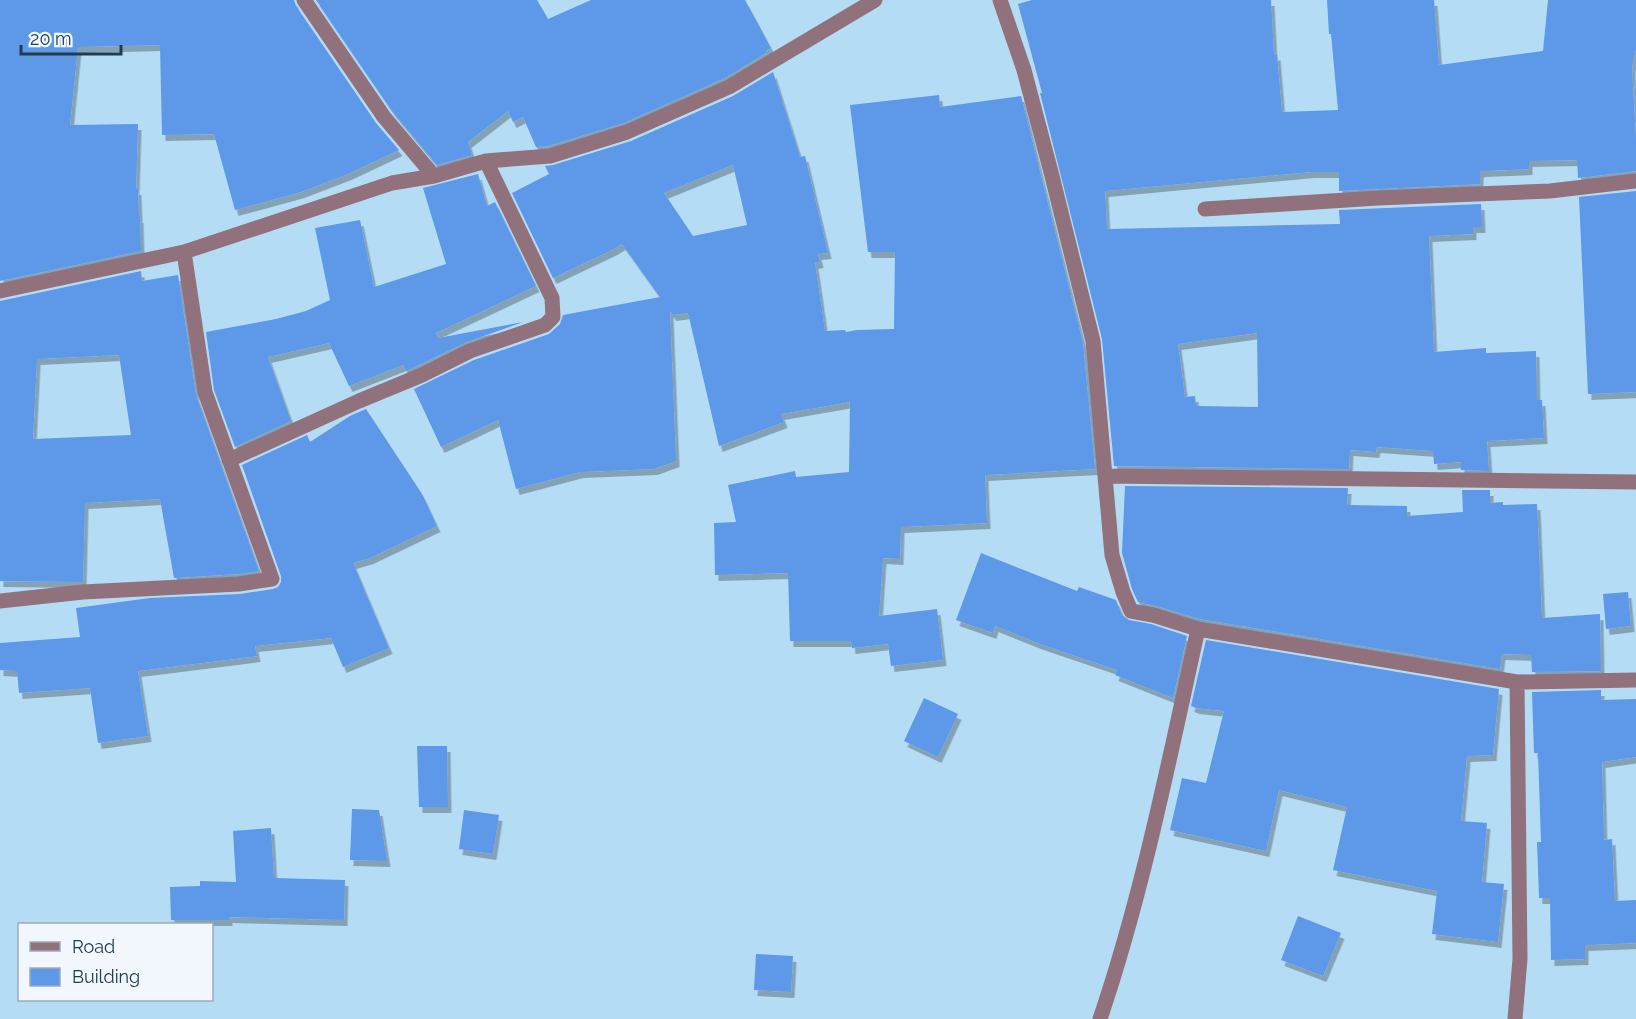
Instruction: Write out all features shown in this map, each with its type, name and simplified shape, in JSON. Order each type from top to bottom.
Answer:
[{"type":"street","points":[[304,0],[384,117],[434,176]]},
{"type":"street","points":[[0,291],[184,252],[392,183],[434,176],[486,161],[550,156],[627,132],[729,87],[875,0]]},
{"type":"street","points":[[1000,0],[1024,70],[1093,340],[1112,555],[1131,611],[1153,615],[1198,630],[1516,682],[1636,680]]},
{"type":"street","points":[[229,460],[358,401],[422,375],[470,351],[545,325],[553,317],[552,298],[486,161]]},
{"type":"street","points":[[1205,209],[1550,191],[1636,181]]},
{"type":"street","points":[[0,601],[83,592],[239,584],[272,579],[205,392],[184,252]]},
{"type":"street","points":[[1106,476],[1636,482]]},
{"type":"street","points":[[1100,1019],[1110,991],[1149,848],[1198,630]]},
{"type":"street","points":[[1515,1019],[1520,959],[1516,682]]},
{"type":"building","points":[[0,0],[294,0],[376,123],[399,150],[348,174],[301,192],[235,210],[214,134],[162,135],[160,45],[78,47],[70,125],[138,124],[136,189],[138,189],[141,251],[0,281]]},
{"type":"building","points":[[316,0],[537,0],[548,19],[591,0],[745,0],[771,48],[725,78],[624,123],[548,146],[536,147],[523,117],[513,122],[508,111],[468,142],[472,155],[437,165],[392,111]]},
{"type":"building","points":[[1032,0],[1271,0],[1274,55],[1277,54],[1282,112],[1338,110],[1327,0],[1434,0],[1439,65],[1543,51],[1548,0],[1636,0],[1636,48],[1632,67],[1636,171],[1578,178],[1577,160],[1529,161],[1529,169],[1482,171],[1480,172],[1480,184],[1339,191],[1339,172],[1311,172],[1105,191],[1107,229],[1340,224],[1339,210],[1481,204],[1482,227],[1473,227],[1473,234],[1429,236],[1434,352],[1486,348],[1486,353],[1536,351],[1537,400],[1542,400],[1544,438],[1487,441],[1489,471],[1461,470],[1461,462],[1434,464],[1433,451],[1377,447],[1376,452],[1350,450],[1349,469],[1114,466],[1102,339],[1018,4]],"holes":[[[1257,333],[1258,407],[1196,406],[1195,396],[1185,397],[1178,344]]]},
{"type":"building","points":[[773,72],[800,157],[805,156],[828,253],[818,254],[820,262],[815,263],[825,331],[845,330],[846,332],[894,329],[895,252],[868,252],[850,105],[939,95],[940,107],[1021,96],[1083,343],[1095,469],[985,475],[987,523],[901,527],[900,559],[883,558],[879,616],[937,609],[943,660],[891,666],[888,644],[852,648],[851,641],[790,641],[788,573],[715,575],[714,523],[736,522],[728,485],[795,471],[796,477],[849,472],[850,402],[781,414],[784,422],[719,446],[688,313],[673,315],[670,311],[676,461],[654,469],[580,472],[516,489],[498,420],[441,447],[414,389],[474,360],[549,334],[560,324],[563,315],[660,297],[622,244],[553,278],[512,193],[549,174],[545,166],[631,141],[733,96]],"holes":[[[733,165],[747,225],[693,236],[664,193]]]},
{"type":"building","points":[[478,174],[487,206],[495,202],[536,286],[436,333],[438,338],[523,322],[467,342],[406,371],[403,365],[349,386],[329,343],[268,357],[291,421],[235,447],[214,390],[206,332],[276,319],[306,311],[330,300],[315,228],[360,220],[374,287],[446,264],[423,188]]},
{"type":"building","points":[[1636,191],[1636,392],[1588,394],[1579,197]]},
{"type":"building","points":[[141,271],[142,281],[178,275],[196,395],[259,571],[174,578],[160,499],[85,503],[83,582],[0,581],[0,301]],"holes":[[[119,355],[131,435],[33,439],[37,359]]]},
{"type":"building","points":[[366,409],[422,494],[437,526],[370,558],[353,563],[389,648],[343,667],[331,638],[255,646],[257,656],[138,671],[148,736],[98,743],[90,688],[19,693],[17,671],[0,670],[0,643],[80,637],[76,608],[150,598],[240,594],[278,587],[281,576],[242,465],[307,435],[310,442],[350,416]]},
{"type":"building","points":[[1125,486],[1348,488],[1347,505],[1407,506],[1407,516],[1463,512],[1462,490],[1490,490],[1490,503],[1537,504],[1542,618],[1600,614],[1601,671],[1532,672],[1531,655],[1502,654],[1500,669],[1200,619],[1138,602],[1122,553]]},
{"type":"building","points":[[981,553],[1077,591],[1079,587],[1116,600],[1122,615],[1129,620],[1151,624],[1187,636],[1173,698],[1115,675],[1117,670],[995,626],[993,633],[956,620]]},
{"type":"building","points":[[1628,592],[1631,626],[1606,629],[1603,594]]},
{"type":"building","points":[[1206,640],[1499,689],[1493,755],[1467,756],[1461,821],[1487,823],[1482,882],[1504,884],[1498,942],[1432,934],[1437,891],[1333,870],[1347,807],[1279,790],[1266,851],[1170,830],[1182,778],[1206,783],[1224,711],[1191,706]]},
{"type":"building","points":[[1601,690],[1601,700],[1636,699],[1636,757],[1602,762],[1604,840],[1612,839],[1615,901],[1636,900],[1636,943],[1585,945],[1585,959],[1551,960],[1550,898],[1539,898],[1537,842],[1541,842],[1538,753],[1534,753],[1532,692]]},
{"type":"building","points":[[924,698],[958,714],[938,757],[904,741]]},
{"type":"building","points":[[417,746],[447,746],[448,807],[419,807]]},
{"type":"building","points":[[352,809],[379,810],[387,861],[350,860]]},
{"type":"building","points":[[464,810],[499,815],[493,854],[459,849]]},
{"type":"building","points":[[271,828],[274,878],[345,880],[344,920],[229,917],[229,920],[171,920],[170,887],[200,886],[200,881],[236,882],[233,831]]},
{"type":"building","points":[[1298,916],[1341,933],[1323,976],[1281,960]]},
{"type":"building","points":[[756,954],[793,956],[791,992],[754,990]]}]
